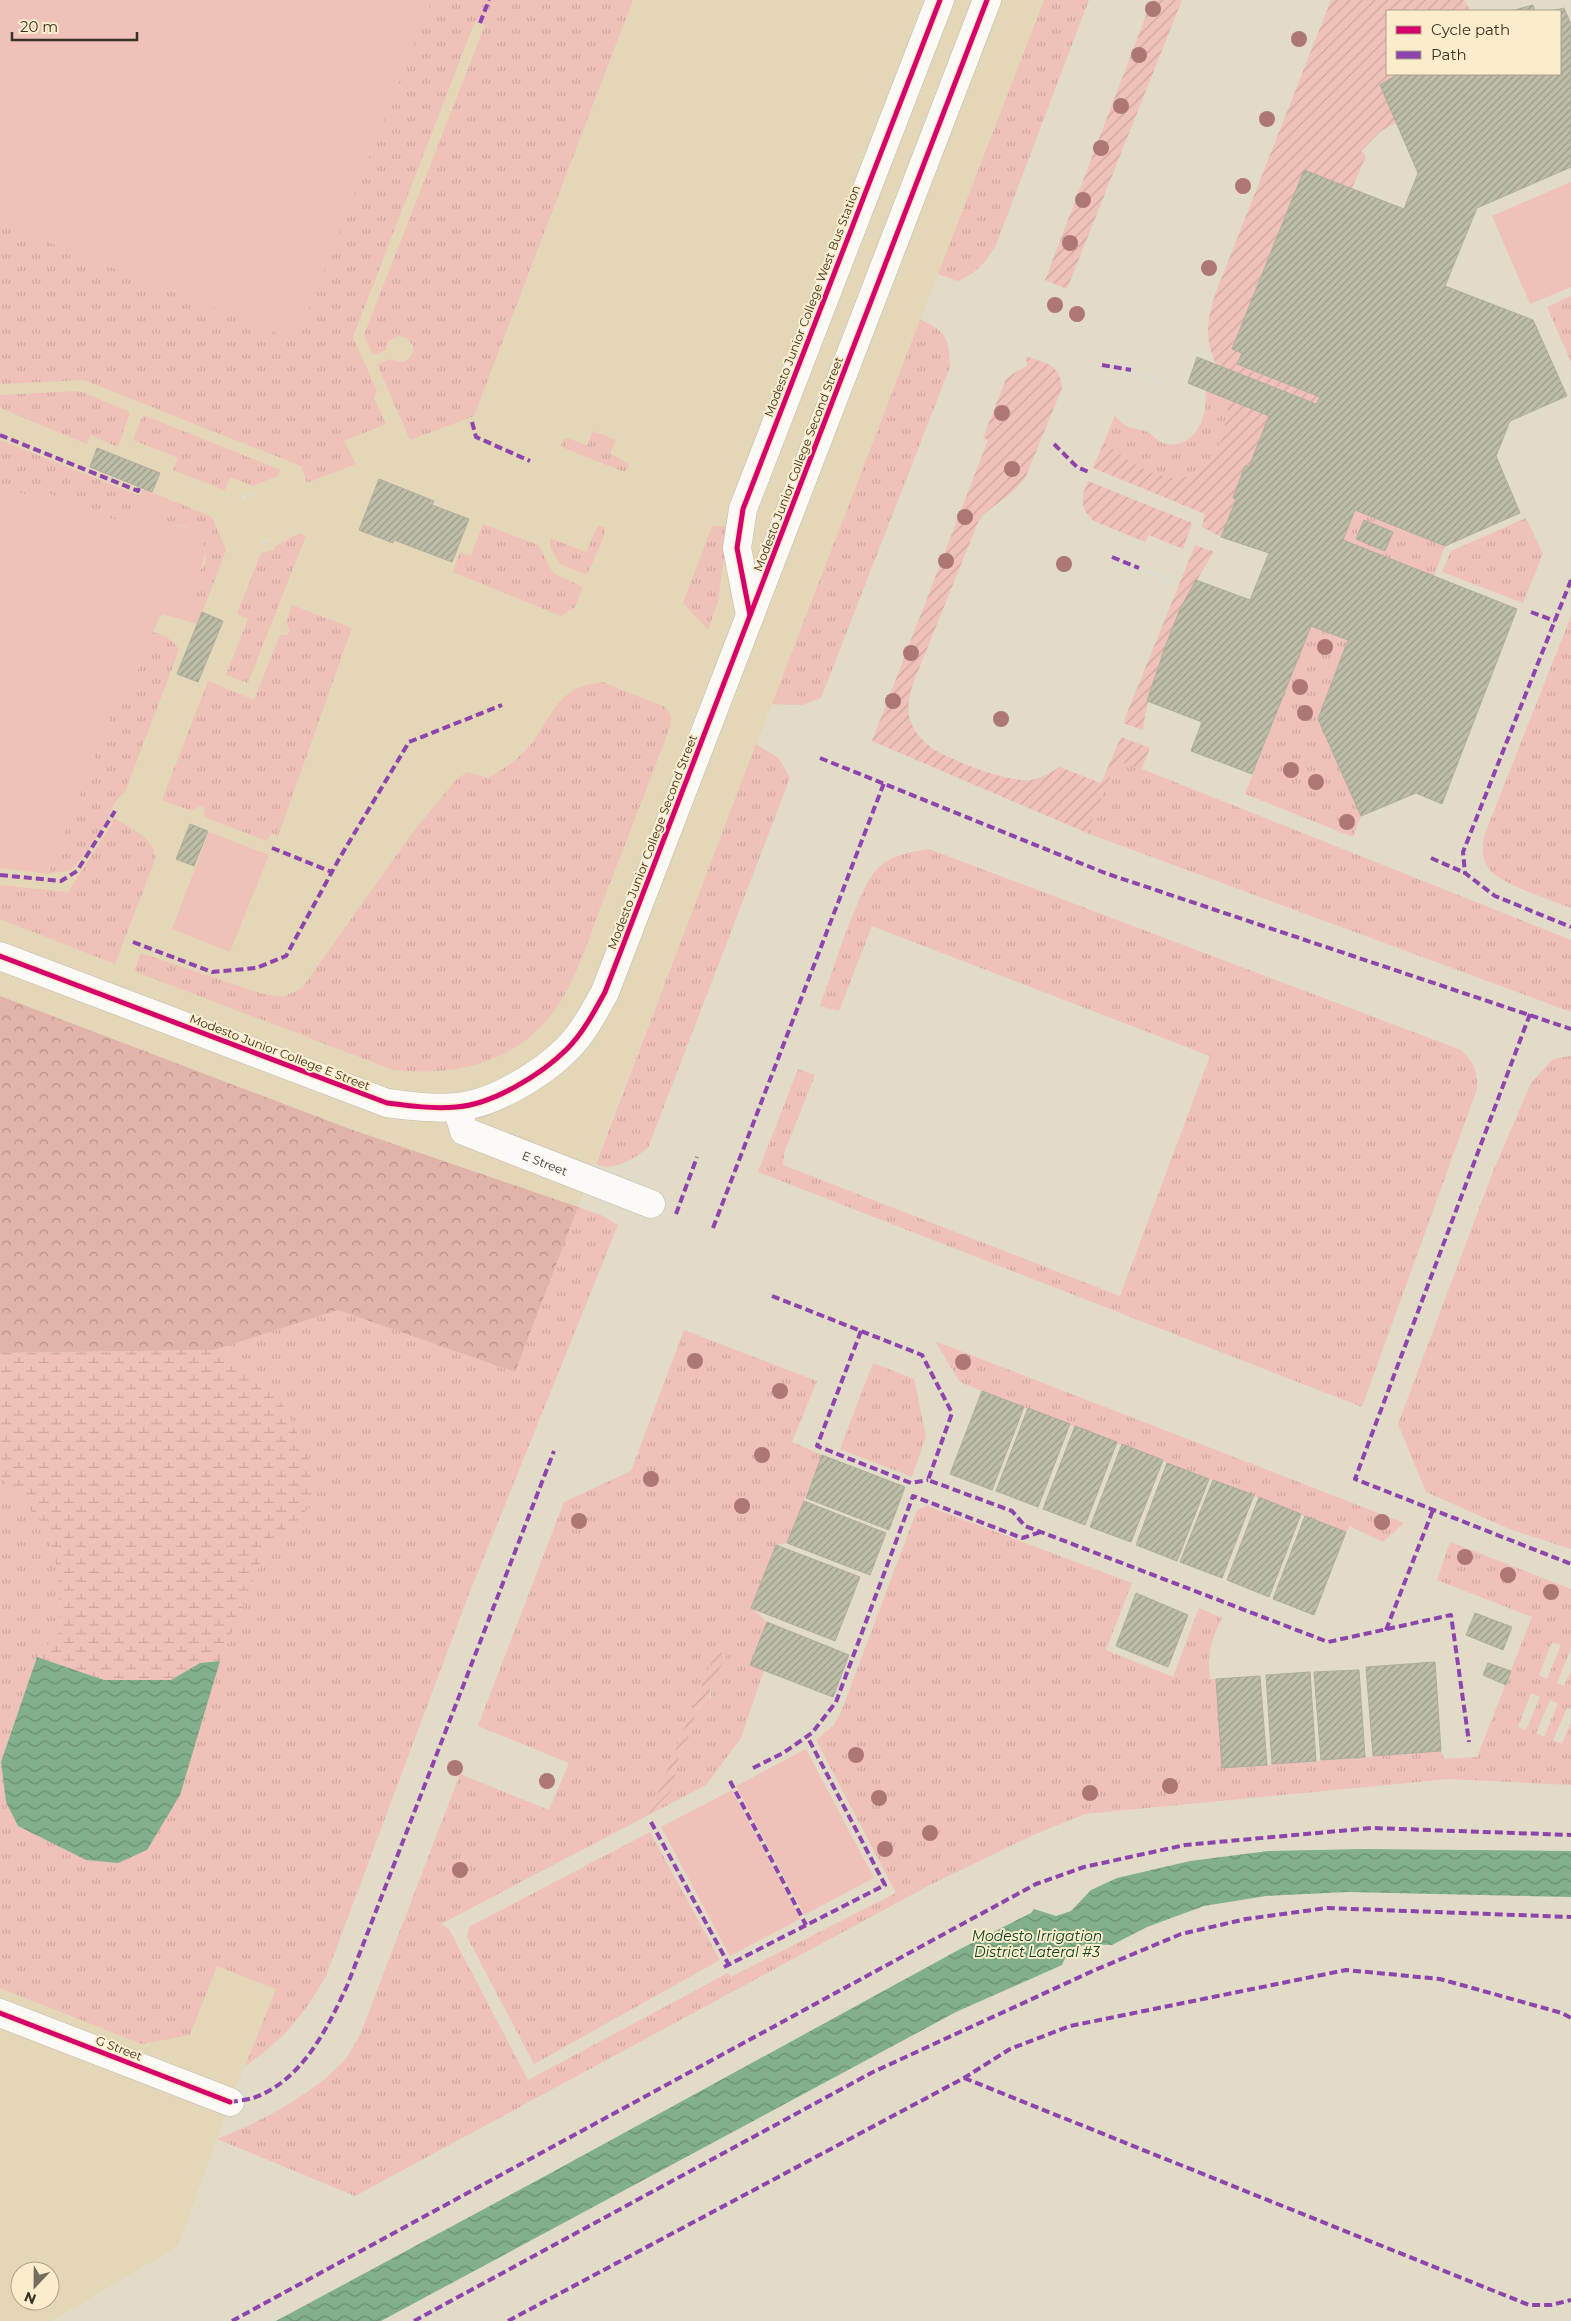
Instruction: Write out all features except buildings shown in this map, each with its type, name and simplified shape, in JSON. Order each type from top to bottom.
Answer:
[{"type":"street","name":"Modesto Junior College West Bus Station","points":[[750,616],[738,548],[743,509],[940,0]]},
{"type":"street","name":"Modesto Junior College Second Street","points":[[465,1105],[496,1096],[519,1085],[542,1070],[567,1049],[589,1022],[605,992],[987,0]]},
{"type":"street","name":"Modesto Junior College E Street","points":[[0,956],[358,1094],[387,1103],[416,1107],[465,1105]]},
{"type":"street","name":"E Street","points":[[465,1105],[464,1132],[651,1204]]},
{"type":"street","name":"G Street","points":[[0,2013],[230,2102]]},
{"type":"path","points":[[1130,370],[1164,383]]},
{"type":"path","points":[[242,498],[252,494]]},
{"type":"path","points":[[262,542],[270,538]]},
{"type":"path","points":[[1139,568],[1174,583]]},
{"type":"shaded area","points":[[0,0],[1044,0],[276,1989],[230,2102],[178,2246],[52,2321],[0,2321]]},
{"type":"green space","points":[[0,0],[633,0],[474,416],[410,440],[377,364],[391,359],[403,362],[412,355],[413,346],[407,338],[398,336],[389,341],[386,350],[373,355],[364,335],[485,25],[475,21],[353,337],[377,391],[374,398],[386,424],[344,441],[356,464],[307,483],[301,466],[84,380],[0,384]]},
{"type":"green space","points":[[0,0],[432,0],[296,341],[0,223]]},
{"type":"green space","points":[[1044,0],[1089,0],[996,245],[989,257],[980,266],[971,274],[958,281],[938,274]]},
{"type":"green space","points":[[1152,0],[1182,0],[1067,289],[1045,280]]},
{"type":"green space","points":[[1331,0],[1464,0],[1470,10],[1386,10],[1386,75],[1396,75],[1380,85],[1397,122],[1381,131],[1361,151],[1366,156],[1352,188],[1304,170],[1232,348],[1242,353],[1237,364],[1320,397],[1316,404],[1216,364],[1208,336],[1208,328],[1216,292]]},
{"type":"green space","points":[[1571,182],[1571,287],[1530,304],[1492,216]]},
{"type":"green space","points":[[1571,296],[1571,362],[1547,307]]},
{"type":"green space","points":[[920,320],[941,332],[949,349],[950,367],[821,698],[802,705],[772,704]]},
{"type":"green space","points":[[1026,356],[1046,363],[1055,369],[1061,380],[1062,388],[1026,476],[1016,489],[979,520],[914,681],[909,698],[909,715],[912,725],[918,734],[933,749],[981,770],[1022,780],[1039,778],[1060,767],[1101,783],[1121,737],[1150,748],[1141,770],[1117,760],[1087,833],[872,741],[988,440],[983,438],[1006,379],[1027,366]]},
{"type":"green space","points":[[1205,390],[1229,400],[1220,443],[1206,466],[1193,475],[1178,478],[1163,476],[1132,462],[1104,442],[1115,415],[1126,426],[1147,432],[1163,443],[1177,444],[1186,441],[1199,428],[1203,419],[1206,399]]},
{"type":"green space","points":[[79,391],[130,412],[118,447],[90,435],[87,444],[0,408],[0,395]]},
{"type":"green space","points":[[1229,400],[1269,416],[1249,467],[1245,466],[1233,498],[1236,500],[1221,537],[1202,527],[1205,514],[1093,468],[1104,442],[1132,462],[1163,476],[1178,478],[1193,475],[1206,466],[1220,443]]},
{"type":"green space","points":[[143,415],[280,470],[278,476],[253,486],[230,477],[225,490],[173,470],[178,458],[133,440]]},
{"type":"green space","points":[[593,431],[616,440],[610,453],[629,464],[627,471],[622,471],[564,448],[561,445],[563,440],[568,438],[587,446]]},
{"type":"green space","points":[[0,440],[140,496],[123,523],[37,489],[29,496],[0,484]]},
{"type":"green space","points":[[1088,481],[1192,523],[1183,549],[1149,535],[1145,542],[1094,521],[1086,512],[1083,502]]},
{"type":"green space","points":[[0,484],[29,496],[37,489],[123,523],[144,489],[158,495],[163,526],[177,526],[189,529],[203,541],[205,550],[204,560],[199,571],[190,582],[191,593],[206,603],[196,624],[163,614],[159,618],[126,699],[117,700],[48,874],[0,868]]},
{"type":"green space","points":[[158,495],[212,517],[226,550],[206,603],[193,595],[189,587],[193,577],[205,563],[204,548],[198,536],[191,529],[178,525],[163,527]]},
{"type":"green space","points":[[1355,510],[1445,546],[1434,576],[1343,540]]},
{"type":"green space","points":[[1526,518],[1543,554],[1523,603],[1442,572],[1451,551]]},
{"type":"green space","points":[[483,524],[538,545],[553,573],[583,587],[575,607],[561,616],[453,572],[460,552],[471,556]]},
{"type":"green space","points":[[598,525],[604,527],[605,534],[587,575],[560,564],[550,547],[550,538],[586,552]]},
{"type":"green space","points":[[712,526],[728,527],[718,601],[708,630],[683,603]]},
{"type":"green space","points":[[300,533],[306,536],[248,683],[226,675],[248,619],[237,614],[261,553],[274,550],[276,546]]},
{"type":"green space","points":[[1195,545],[1214,552],[1189,594],[1169,637],[1153,683],[1143,730],[1123,723]]},
{"type":"green space","points":[[292,605],[352,628],[278,836],[271,833],[267,841],[205,817],[204,808],[200,806],[192,811],[162,800],[208,681],[254,700],[280,635],[288,635],[290,630],[286,623]]},
{"type":"green space","points":[[1571,616],[1571,908],[1515,886],[1495,875],[1487,865],[1483,849],[1484,836]]},
{"type":"green space","points":[[1311,626],[1348,640],[1318,719],[1361,816],[1353,837],[1245,794]]},
{"type":"green space","points":[[153,632],[168,638],[179,650],[125,792],[114,804],[93,843],[71,870],[48,874],[117,699],[126,699]]},
{"type":"green space","points":[[602,682],[665,707],[670,716],[670,727],[585,950],[570,984],[556,1009],[539,1029],[519,1045],[497,1057],[473,1065],[448,1070],[421,1072],[393,1070],[134,971],[141,953],[263,994],[283,997],[302,988],[413,832],[456,780],[467,772],[488,778],[501,770],[520,756],[530,745],[557,704],[569,693],[585,686]]},
{"type":"green space","points":[[756,744],[779,758],[790,778],[648,1148],[630,1160],[616,1166],[609,1167],[596,1164]]},
{"type":"green space","points":[[1117,759],[1571,940],[1571,1012],[1087,833]]},
{"type":"green space","points":[[115,819],[146,839],[154,850],[156,857],[115,964],[0,919],[0,885],[68,892]]},
{"type":"green space","points":[[209,832],[269,855],[230,952],[172,929]]},
{"type":"green space","points":[[929,849],[1461,1050],[1469,1059],[1476,1072],[1477,1089],[1362,1407],[758,1172],[798,1069],[815,1075],[784,1153],[783,1165],[1120,1296],[1210,1056],[872,926],[839,1011],[820,1006],[854,911],[871,877],[879,867],[890,859],[903,854]]},
{"type":"green space","points":[[0,996],[347,1128],[578,1207],[515,1372],[338,1310],[214,1350],[0,1353]]},
{"type":"green space","points":[[1571,1056],[1571,1549],[1512,1530],[1426,1492],[1398,1424],[1492,1174],[1531,1083],[1553,1059]]},
{"type":"green space","points":[[578,1207],[601,1215],[618,1225],[469,1594],[326,1976],[309,2004],[282,2036],[245,2066],[276,1989],[217,1966],[190,2035],[142,2044],[0,1988],[0,1477],[37,1519],[51,1544],[57,1568],[61,1630],[37,1657],[1,1762],[6,1802],[18,1826],[86,1860],[220,1661],[264,1554],[288,1532],[313,1501],[237,1361],[214,1350],[338,1309],[514,1372]]},
{"type":"green space","points":[[684,1330],[817,1381],[792,1442],[822,1455],[787,1543],[776,1545],[752,1608],[767,1622],[750,1664],[764,1670],[741,1738],[706,1785],[441,1924],[449,1929],[528,2080],[728,1973],[731,1977],[896,1893],[816,1740],[833,1726],[841,1712],[917,1510],[927,1506],[1132,1583],[1106,1650],[1173,1677],[1199,1608],[1222,1618],[1211,1648],[1209,1662],[1210,1679],[1216,1679],[1267,1765],[1441,1751],[1444,1759],[1477,1757],[1532,1617],[1437,1580],[1450,1542],[1571,1589],[1571,1649],[1557,1683],[1564,1686],[1571,1671],[1571,1709],[1567,1708],[1553,1740],[1562,1744],[1571,1722],[1571,1785],[1449,1779],[1085,1814],[1033,1835],[930,1885],[355,2196],[217,2139],[268,2116],[301,2096],[331,2074],[348,2055],[360,2035],[460,1774],[549,1810],[569,1763],[478,1726],[564,1502],[631,1471]],"holes":[[[1552,1642],[1561,1645],[1547,1679],[1539,1675]],[[716,1651],[726,1655],[711,1686],[711,1697],[699,1708],[690,1722],[687,1746],[675,1764],[660,1799],[650,1812]],[[1531,1693],[1540,1697],[1526,1730],[1518,1727]],[[1550,1700],[1558,1703],[1544,1737],[1536,1733]]]},
{"type":"green space","points":[[935,1341],[1404,1523],[1383,1542],[1350,1526],[1346,1532],[982,1391],[960,1382]]},
{"type":"green space","points":[[214,1350],[237,1361],[283,1405],[311,1461],[313,1502],[288,1532],[264,1554],[220,1661],[200,1663],[171,1680],[104,1680],[37,1657],[61,1630],[57,1568],[51,1544],[42,1526],[0,1477],[0,1353]]},
{"type":"green space","points":[[873,1363],[914,1379],[926,1436],[912,1477],[840,1449]]},
{"type":"green space","points":[[716,1651],[727,1655],[711,1686],[708,1704],[699,1707],[688,1733],[689,1741],[686,1749],[679,1756],[672,1790],[649,1814]]},
{"type":"green space","points":[[806,1749],[874,1878],[804,1915],[736,1786]]},
{"type":"green space","points":[[732,1790],[800,1919],[730,1956],[661,1827]]},
{"type":"green space","points":[[650,1832],[720,1960],[534,2064],[467,1937],[469,1927]]},
{"type":"water","points":[[37,1657],[104,1680],[171,1680],[200,1663],[220,1661],[180,1795],[147,1850],[118,1863],[86,1860],[18,1826],[6,1802],[1,1762]]},
{"type":"water","name":"Modesto Irrigation District Lateral #3","points":[[1362,1849],[1571,1851],[1571,1897],[1347,1892],[1266,1896],[1204,1906],[1147,1927],[1112,1945],[1087,1944],[1069,1950],[1062,1965],[956,2012],[381,2321],[276,2321],[962,1948],[1031,1913],[1034,1909],[1056,1916],[1071,1911],[1091,1890],[1117,1878],[1190,1861],[1268,1851]]},
{"type":"marked path","points":[[480,23],[489,0]]},
{"type":"marked path","points":[[1102,365],[1131,370]]},
{"type":"marked path","points":[[472,422],[476,437],[530,461]]},
{"type":"marked path","points":[[0,435],[138,491],[139,487]]},
{"type":"marked path","points":[[1054,444],[1077,467],[1091,473]]},
{"type":"marked path","points":[[1112,557],[1139,568]]},
{"type":"marked path","points":[[1571,580],[1463,852],[1465,873],[1495,896],[1571,927]]},
{"type":"marked path","points":[[1531,612],[1555,621]]},
{"type":"marked path","points":[[133,942],[212,972],[256,968],[286,956],[339,859],[409,742],[502,705]]},
{"type":"marked path","points":[[820,758],[1105,873],[1571,1029]]},
{"type":"marked path","points":[[713,1228],[884,783]]},
{"type":"marked path","points":[[0,875],[61,881],[77,871],[115,811]]},
{"type":"marked path","points":[[272,848],[332,872]]},
{"type":"marked path","points":[[1431,858],[1465,873]]},
{"type":"marked path","points":[[1530,1014],[1355,1479],[1571,1564]]},
{"type":"marked path","points":[[676,1214],[697,1157]]},
{"type":"marked path","points":[[772,1296],[922,1355],[952,1413],[928,1480],[1012,1511],[1025,1526],[1328,1642],[1451,1615],[1469,1742]]},
{"type":"marked path","points":[[861,1331],[817,1446],[911,1483],[928,1480]]},
{"type":"marked path","points":[[230,2102],[253,2098],[270,2090],[286,2079],[311,2052],[331,2019],[347,1986],[554,1451]]},
{"type":"marked path","points":[[753,1768],[783,1753],[812,1733],[836,1702],[913,1496],[1022,1538],[1041,1532]]},
{"type":"marked path","points":[[1386,1630],[1433,1510]]},
{"type":"marked path","points":[[724,1967],[885,1885],[807,1736]]},
{"type":"marked path","points":[[730,1781],[806,1925]]},
{"type":"marked path","points":[[651,1822],[729,1965]]},
{"type":"marked path","points":[[232,2321],[1036,1884],[1084,1867],[1185,1845],[1372,1828],[1571,1835]]},
{"type":"marked path","points":[[414,2321],[873,2072],[1095,1970],[1181,1934],[1246,1919],[1327,1908],[1571,1917]]},
{"type":"marked path","points":[[508,2321],[964,2078],[1010,2049],[1070,2026],[1346,1970],[1440,1979],[1562,2013],[1571,2018]]},
{"type":"marked path","points":[[964,2078],[1529,2305],[1551,2305],[1571,2300]]},
{"type":"cycle path","points":[[750,615],[737,548],[743,509],[940,0]]},
{"type":"cycle path","points":[[0,956],[387,1103],[447,1108],[470,1105],[485,1101],[516,1087],[557,1059],[573,1043],[605,992],[987,0]]},
{"type":"cycle path","points":[[0,2013],[230,2102]]}]
